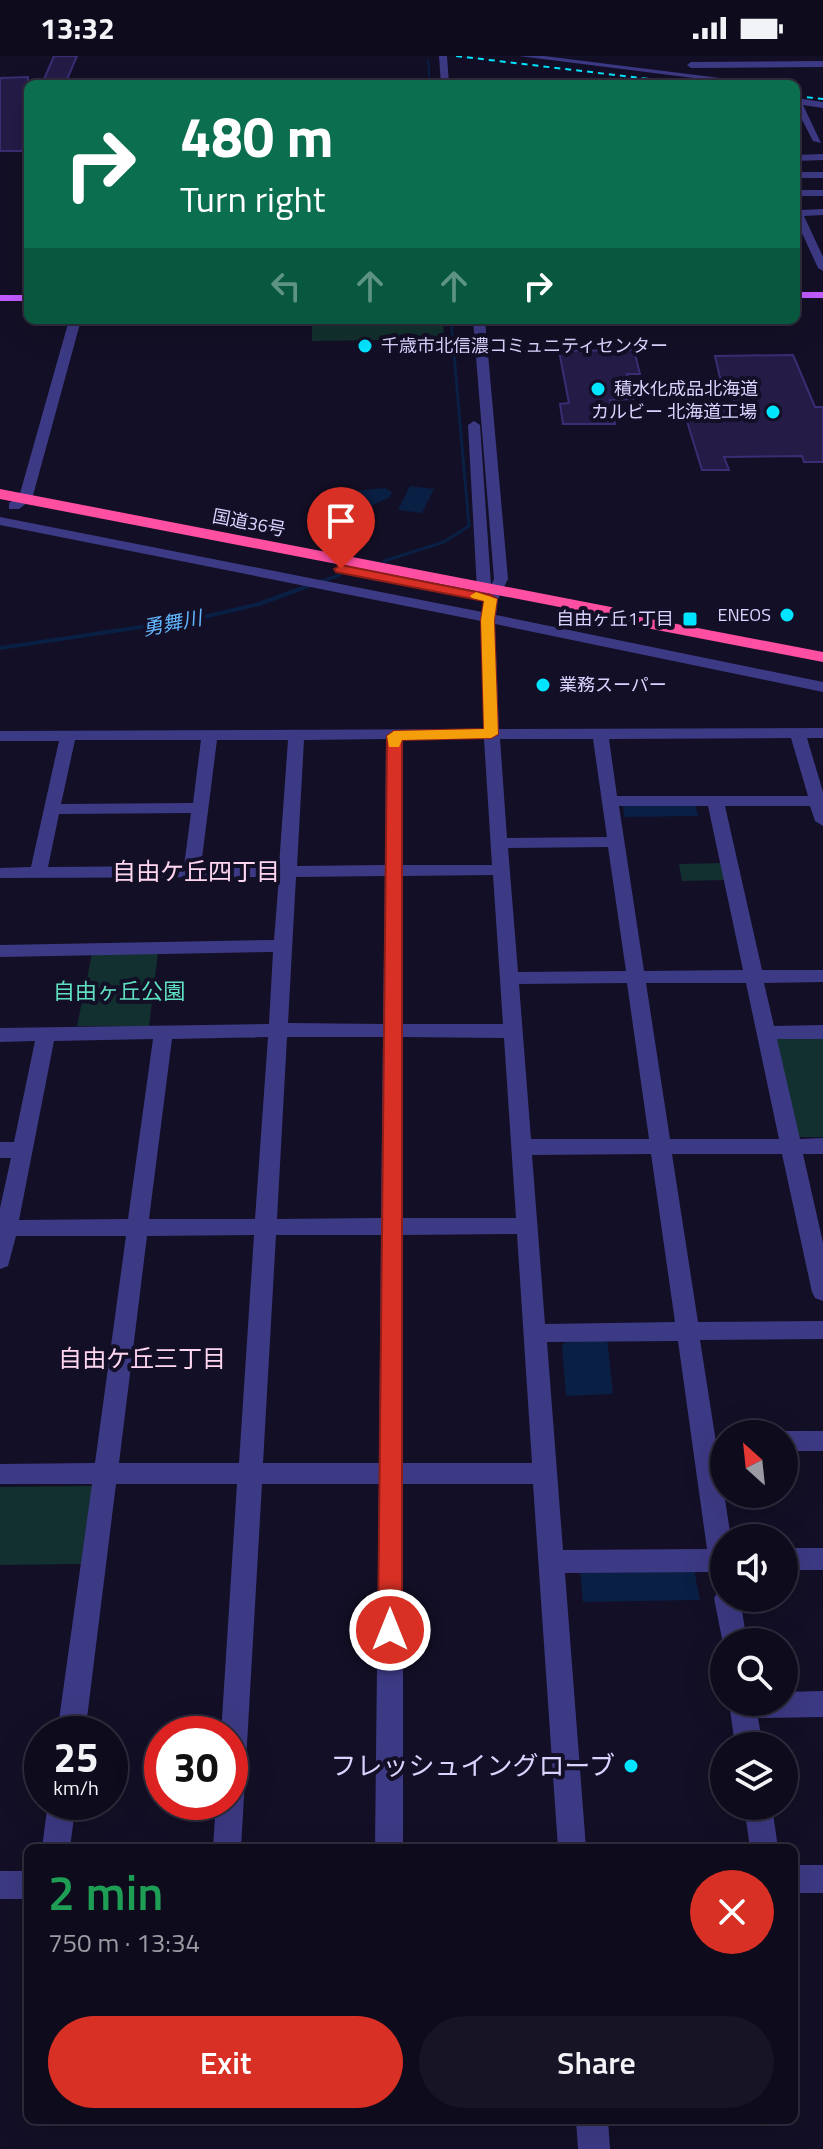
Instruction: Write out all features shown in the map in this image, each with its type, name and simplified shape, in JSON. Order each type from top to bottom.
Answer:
[{"type":"highway","name":"国道36号","points":[[0,494],[13,503],[490,600],[606,620],[631,620],[823,657]]},
{"type":"main road","points":[[800,295],[823,295]]},
{"type":"main road","points":[[0,298],[24,298]]},
{"type":"street","points":[[443,56],[445,80]]},
{"type":"street","points":[[523,56],[730,80]]},
{"type":"street","points":[[645,70],[652,65],[729,60],[823,64]]},
{"type":"street","points":[[729,60],[739,80]]},
{"type":"street","points":[[800,102],[823,105]]},
{"type":"street","points":[[800,110],[816,141]]},
{"type":"street","points":[[800,158],[823,157]]},
{"type":"street","points":[[800,175],[823,175]]},
{"type":"street","points":[[800,193],[823,193]]},
{"type":"street","points":[[800,211],[823,212]]},
{"type":"street","points":[[800,217],[822,264]]},
{"type":"street","points":[[13,503],[74,324]]},
{"type":"street","points":[[466,324],[490,600],[491,734],[572,1844]]},
{"type":"street","points":[[479,324],[501,579],[490,600]]},
{"type":"street","points":[[0,521],[337,587],[490,600],[823,687]]},
{"type":"street","points":[[798,733],[820,801],[823,821]]},
{"type":"street","points":[[0,736],[823,733]]},
{"type":"street","points":[[600,734],[688,1332],[710,1425]]},
{"type":"street","points":[[38,873],[68,736]]},
{"type":"street","points":[[192,872],[210,736]]},
{"type":"street","points":[[227,1844],[296,736]]},
{"type":"street","points":[[389,1844],[394,736]]},
{"type":"street","points":[[715,800],[823,1292]]},
{"type":"street","points":[[610,801],[820,801]]},
{"type":"street","points":[[52,809],[200,808]]},
{"type":"street","points":[[499,843],[617,842]]},
{"type":"street","points":[[1,876],[38,873],[501,870]]},
{"type":"street","points":[[0,951],[282,946]]},
{"type":"street","points":[[509,978],[823,976]]},
{"type":"street","points":[[0,1035],[277,1030],[513,1031]]},
{"type":"street","points":[[767,1033],[823,1032]]},
{"type":"street","points":[[73,1716],[163,1034]]},
{"type":"street","points":[[0,1260],[3,1228],[46,1035]]},
{"type":"street","points":[[521,1147],[823,1146]]},
{"type":"street","points":[[0,1150],[22,1150]]},
{"type":"street","points":[[3,1228],[527,1226]]},
{"type":"street","points":[[535,1333],[823,1330]]},
{"type":"street","points":[[798,1441],[823,1441]]},
{"type":"street","points":[[0,1474],[250,1471],[545,1473]]},
{"type":"street","points":[[798,1559],[823,1559]]},
{"type":"street","points":[[551,1562],[710,1566]]},
{"type":"street","points":[[798,1704],[823,1704]]},
{"type":"street","points":[[57,1844],[60,1820]]},
{"type":"street","points":[[760,1820],[763,1844]]},
{"type":"street","points":[[798,1879],[823,1879]]},
{"type":"street","points":[[0,1885],[24,1885]]},
{"type":"street","points":[[592,2124],[594,2149]]},
{"type":"green space","points":[[312,324],[443,324],[444,339],[312,341]]},
{"type":"green space","points":[[723,863],[726,880],[682,881],[679,864]]},
{"type":"green space","name":"自由ヶ丘公園","points":[[158,953],[149,1026],[77,1026],[92,954]]},
{"type":"green space","points":[[775,1037],[823,1037],[823,1137],[796,1137]]},
{"type":"green space","points":[[92,1486],[81,1564],[0,1565],[0,1487]]},
{"type":"water","points":[[410,486],[434,489],[422,513],[398,510]]},
{"type":"water","points":[[385,488],[392,492],[390,497],[354,514],[335,517],[334,493]]},
{"type":"water","points":[[695,802],[698,816],[624,817],[623,803]]},
{"type":"water","points":[[568,1338],[607,1338],[613,1394],[566,1396],[562,1346]]},
{"type":"water","points":[[694,1569],[700,1600],[583,1602],[580,1570]]},
{"type":"building","points":[[54,56],[77,56],[67,80],[44,80]]},
{"type":"building","points":[[28,77],[24,80],[24,151],[0,151],[0,78]]},
{"type":"building","name":"積水化成品北海道","points":[[634,350],[640,374],[627,374],[633,399],[610,400],[615,424],[563,424],[560,404],[569,403],[559,351]]},
{"type":"building","name":"カルビー 北海道工場","points":[[793,355],[815,407],[823,407],[823,462],[804,462],[802,456],[724,457],[729,470],[702,470],[686,418],[725,417],[721,408],[736,407],[728,378],[720,378],[715,356]]},
{"type":"waterway","name":"勇舞川","points":[[428,60],[430,80]]},
{"type":"waterway","name":"勇舞川","points":[[384,561],[444,542],[469,526],[451,324]]},
{"type":"waterway","name":"勇舞川","points":[[317,583],[340,575]]},
{"type":"waterway","name":"勇舞川","points":[[0,648],[195,619],[259,604],[322,581]]},
{"type":"railway","points":[[456,56],[657,80]]},
{"type":"railway","points":[[800,96],[823,99]]},
{"type":"slow traffic","points":[[394,744],[394,736],[491,734],[488,620],[491,599],[476,596]]},
{"type":"place","name":"千歳市北信濃コミュニティセンター","points":[[365,346]]},
{"type":"place","name":"積水化成品北海道","points":[[598,389]]},
{"type":"place","name":"カルビー 北海道工場","points":[[773,412]]},
{"type":"place","name":"ENEOS","points":[[787,615]]},
{"type":"place","name":"自由ヶ丘1丁目","points":[[690,619]]},
{"type":"place","name":"業務スーパー","points":[[543,685]]},
{"type":"place","name":"フレッシュイングローブ","points":[[631,1766]]},
{"type":"district","name":"自由ケ丘四丁目","points":[[196,872]]},
{"type":"district","name":"自由ケ丘三丁目","points":[[142,1359]]},
{"type":"route","points":[[341,569],[491,599],[488,620],[491,734],[394,736],[390,1630]]}]
